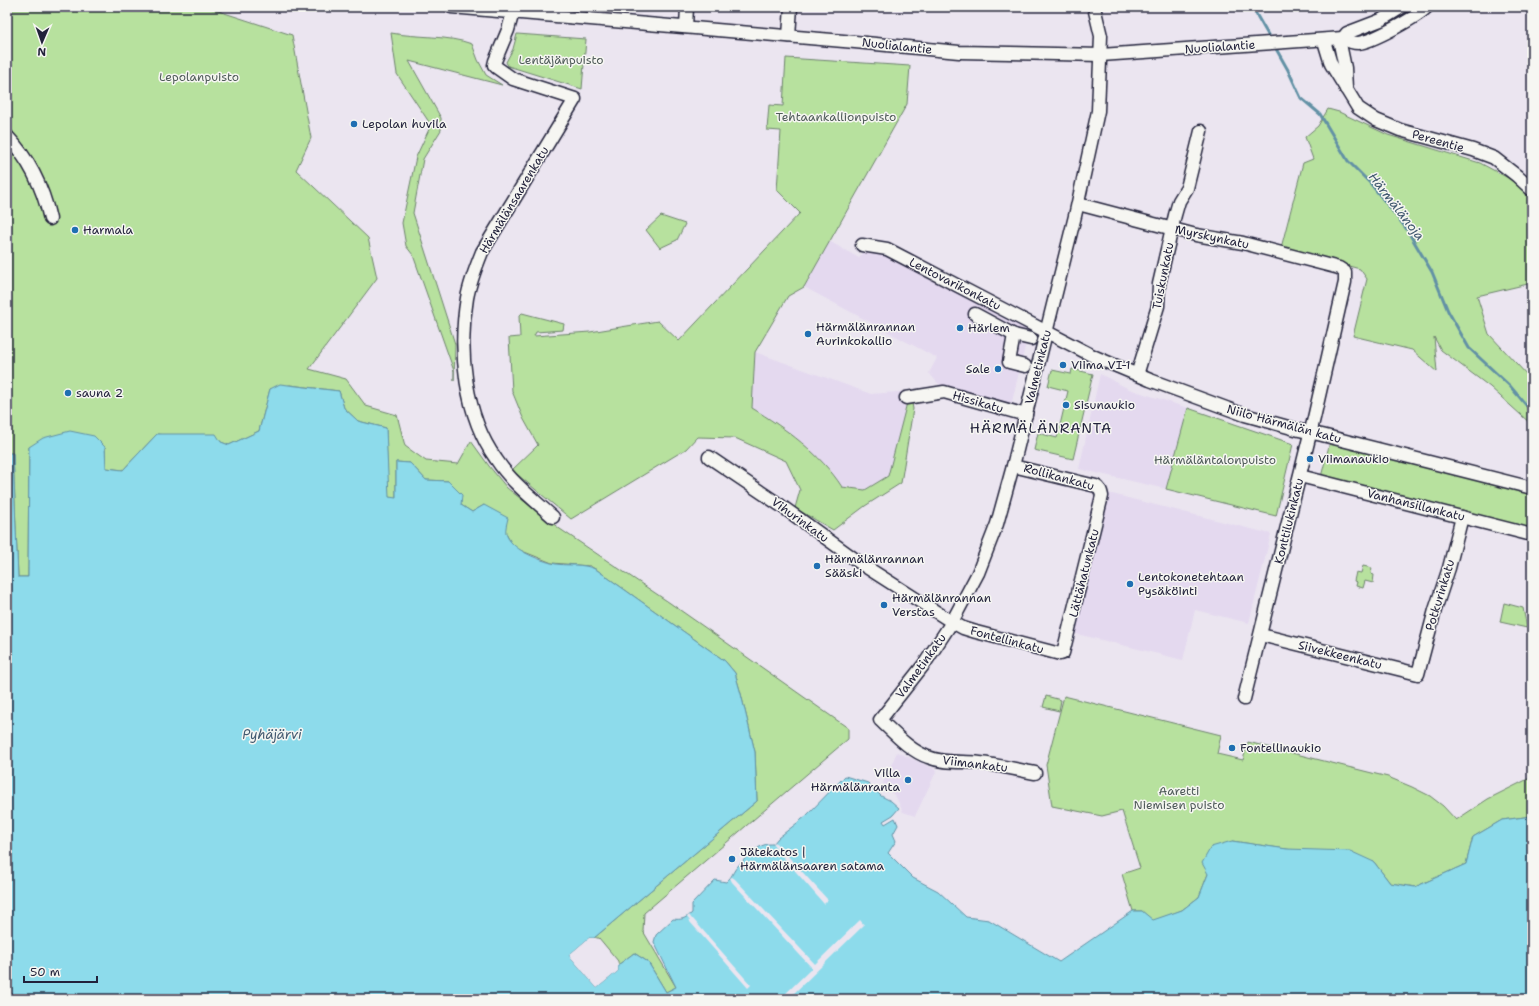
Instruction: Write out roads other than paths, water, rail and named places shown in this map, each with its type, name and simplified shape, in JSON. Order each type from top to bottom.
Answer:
[{"type":"street","name":"Nuolialantie","points":[[451,7],[484,8],[513,12],[585,13],[686,27],[959,52],[1101,55],[1341,39],[1360,43],[1397,27],[1416,16],[1427,7]]},
{"type":"street","points":[[686,27],[687,7]]},
{"type":"street","points":[[789,36],[791,7]]},
{"type":"street","name":"Valmetinkatu","points":[[880,720],[924,663],[952,622],[985,558],[997,524],[1026,415],[1078,204],[1098,112],[1101,36],[1094,7]]},
{"type":"street","name":"Nuolialantie","points":[[1341,39],[1347,32],[1381,20],[1402,7]]},
{"type":"street","name":"Härmälänsaarenkatu","points":[[513,12],[508,30],[494,64],[496,67],[514,79],[575,99],[482,252],[472,276],[464,337],[465,365],[467,384],[472,405],[481,432],[495,458],[506,473],[525,493],[553,517]]},
{"type":"street","points":[[1341,39],[1346,90]]},
{"type":"street","name":"Pereentie","points":[[1324,40],[1331,64],[1358,108],[1376,120],[1400,130],[1473,150],[1494,158],[1532,190]]},
{"type":"street","name":"Tuiskunkatu","points":[[1137,375],[1158,306],[1159,284],[1179,202],[1187,188],[1201,131]]},
{"type":"street","points":[[7,136],[15,144],[34,174],[44,195],[50,219]]},
{"type":"street","name":"Myrskynkatu","points":[[1078,204],[1196,235],[1243,243],[1339,268],[1345,272]]},
{"type":"street","name":"Lentovarikonkatu","points":[[862,245],[887,249],[1046,331]]},
{"type":"street","name":"Konttilukinkatu","points":[[1244,699],[1300,476],[1345,282],[1345,272]]},
{"type":"street","points":[[975,314],[1014,335],[1031,339]]},
{"type":"street","name":"Niilo Härmälän katu","points":[[1046,331],[1095,357],[1137,375],[1230,410],[1310,433],[1532,488]]},
{"type":"street","points":[[1014,335],[1009,362],[1025,366]]},
{"type":"street","name":"Hissikatu","points":[[906,398],[944,392],[1026,415]]},
{"type":"street","name":"Vihurinkatu","points":[[709,457],[780,505],[863,565],[952,622]]},
{"type":"street","name":"Rollikankatu","points":[[1013,466],[1096,486],[1102,493]]},
{"type":"street","name":"Vanhansillankatu","points":[[1300,476],[1532,535]]},
{"type":"street","name":"Lättähatunkatu","points":[[1063,653],[1102,493]]},
{"type":"street","name":"Potkurinkatu","points":[[1418,674],[1435,610],[1450,565],[1462,517]]},
{"type":"street","name":"Fontellinkatu","points":[[952,622],[963,628],[1060,654],[1063,653]]},
{"type":"street","name":"Siivekkeenkatu","points":[[1261,635],[1418,674]]},
{"type":"street","name":"Viimankatu","points":[[880,720],[916,751],[928,757],[942,761],[980,763],[1000,766],[1035,774]]},
{"type":"water","name":"Pyhäjärvi","points":[[280,384],[339,391],[344,408],[358,421],[386,428],[389,497],[396,498],[396,462],[410,463],[426,480],[448,481],[462,495],[461,505],[472,512],[484,505],[508,518],[506,533],[513,544],[518,548],[532,556],[551,563],[580,565],[597,570],[725,661],[735,673],[755,752],[757,801],[594,938],[589,938],[569,955],[597,988],[618,971],[618,965],[634,953],[648,962],[666,992],[676,987],[654,942],[656,935],[673,919],[683,919],[692,913],[692,904],[715,880],[726,882],[737,867],[750,854],[761,846],[773,844],[778,838],[806,816],[845,776],[868,783],[881,796],[891,801],[899,808],[893,815],[883,821],[885,824],[895,818],[898,825],[893,834],[896,841],[888,853],[913,878],[938,891],[966,917],[989,920],[1059,962],[1133,911],[1142,911],[1153,920],[1182,910],[1199,897],[1208,874],[1202,863],[1211,847],[1232,841],[1287,849],[1350,851],[1374,862],[1390,883],[1415,887],[1466,864],[1473,837],[1502,820],[1532,816],[1532,999],[7,999],[7,453],[13,453],[18,577],[28,577],[29,447],[43,438],[70,431],[94,436],[105,447],[106,468],[123,470],[157,434],[216,434],[221,442],[229,445],[259,431],[270,389]]},
{"type":"waterway","name":"Härmälänoja","points":[[1252,7],[1271,40]]},
{"type":"waterway","name":"Härmälänoja","points":[[1275,47],[1301,98],[1320,114],[1348,161],[1371,184],[1406,228],[1432,272],[1448,311],[1469,348],[1510,386],[1532,412]]},
{"type":"place","name":"Lepolan huvila","points":[[354,124]]},
{"type":"place","name":"Harmala","points":[[75,230]]},
{"type":"place","name":"Härlem","points":[[960,328]]},
{"type":"place","name":"Härmälänrannan Aurinkokallio","points":[[808,334]]},
{"type":"place","name":"Viima VI-1","points":[[1063,365]]},
{"type":"place","name":"Sale","points":[[998,369]]},
{"type":"place","name":"sauna 2","points":[[68,393]]},
{"type":"place","name":"Sisunaukio","points":[[1066,405]]},
{"type":"place","name":"Viimanaukio","points":[[1310,459]]},
{"type":"place","name":"Härmälänrannan Sääski","points":[[817,566]]},
{"type":"place","name":"Lentokonetehtaan Pysäköinti","points":[[1130,584]]},
{"type":"place","name":"Härmälänrannan Verstas","points":[[884,605]]},
{"type":"place","name":"Fontellinaukio","points":[[1232,748]]},
{"type":"place","name":"Villa Härmälänranta","points":[[908,780]]},
{"type":"place","name":"Jätekatos | Härmälänsaaren satama","points":[[732,859]]},
{"type":"district","name":"HÄRMÄLÄNRANTA","points":[[1041,428]]},
{"type":"park label","name":"Lentäjänpuisto","points":[[561,60]]},
{"type":"park label","name":"Lepolanpuisto","points":[[199,77]]},
{"type":"park label","name":"Tehtaankallionpuisto","points":[[836,117]]},
{"type":"park label","name":"Härmäläntalonpuisto","points":[[1215,460]]},
{"type":"park label","name":"Aaretti Niemisen puisto","points":[[1179,798]]}]
